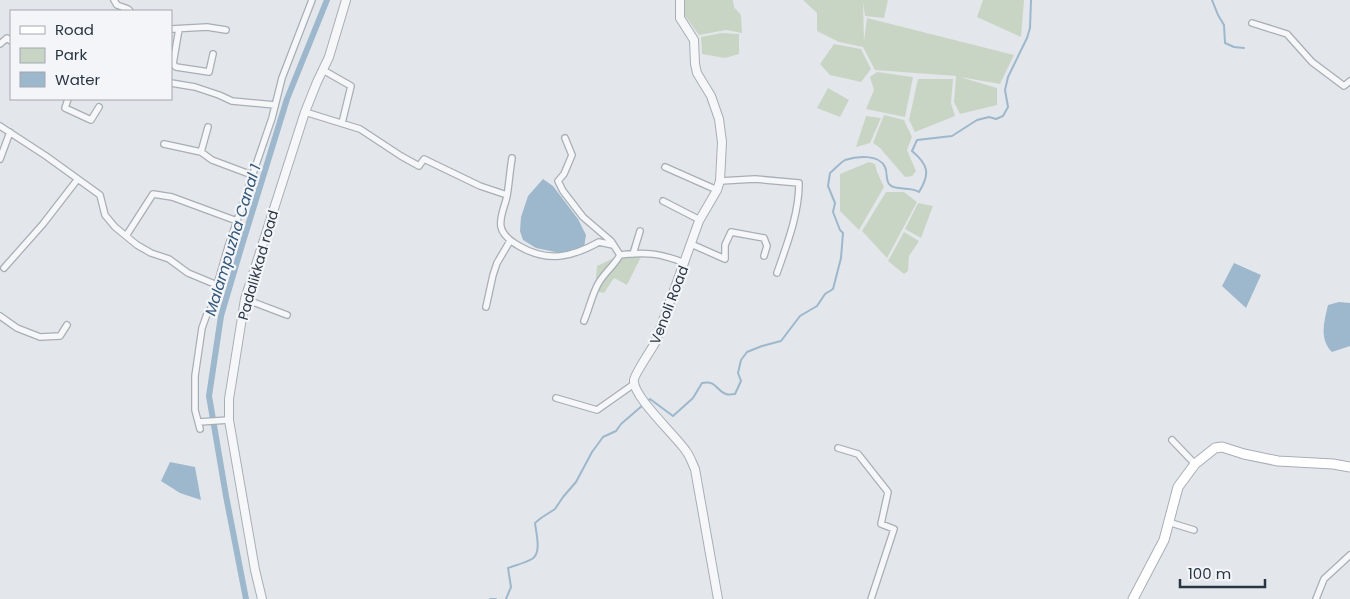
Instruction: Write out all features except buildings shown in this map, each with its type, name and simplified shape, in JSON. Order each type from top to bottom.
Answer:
[{"type":"main road","points":[[1131,598],[1164,540],[1178,487],[1195,464],[1215,448],[1222,447],[1278,461],[1333,464],[1350,467]]},
{"type":"street","points":[[114,0],[117,5],[129,10]]},
{"type":"street","points":[[229,420],[200,426],[195,410],[195,376],[202,328],[207,314],[214,304],[217,285],[282,78],[312,0]]},
{"type":"street","name":"Padalikkad road","points":[[262,599],[255,570],[229,420],[229,399],[245,299],[305,112],[329,58],[346,0]]},
{"type":"street","name":"Venoli Road","points":[[634,384],[635,376],[655,343],[700,220],[720,181],[722,142],[719,119],[711,96],[697,73],[694,40],[680,18],[680,0]]},
{"type":"street","points":[[1252,23],[1288,34],[1312,62],[1344,86],[1350,81]]},
{"type":"street","points":[[172,28],[207,27],[226,30]]},
{"type":"street","points":[[179,29],[173,64],[176,67],[209,72],[213,54]]},
{"type":"street","points":[[0,44],[7,38],[10,40]]},
{"type":"street","points":[[323,70],[351,86],[339,122]]},
{"type":"street","points":[[172,83],[218,95],[232,101],[275,105]]},
{"type":"street","points":[[68,100],[66,108],[91,120],[99,106]]},
{"type":"street","points":[[305,112],[360,129],[419,166],[424,159],[480,186],[507,195]]},
{"type":"street","points":[[0,126],[100,195],[105,214],[137,245],[151,253],[169,259],[188,273],[217,285]]},
{"type":"street","points":[[201,152],[208,127]]},
{"type":"street","points":[[0,159],[10,132]]},
{"type":"street","points":[[565,138],[572,154],[564,174],[558,181],[563,191],[583,217],[611,241],[620,256]]},
{"type":"street","points":[[164,144],[201,152],[212,160],[252,175]]},
{"type":"street","points":[[512,158],[501,226],[510,241],[543,256],[551,257],[582,252],[600,242],[604,235]]},
{"type":"street","points":[[665,167],[717,190]]},
{"type":"street","points":[[720,181],[754,179],[799,184],[799,202],[777,273]]},
{"type":"street","points":[[4,268],[43,224],[78,180]]},
{"type":"street","points":[[126,236],[153,194],[172,197],[237,221]]},
{"type":"street","points":[[663,201],[700,220]]},
{"type":"street","points":[[633,254],[640,231]]},
{"type":"street","points":[[691,244],[725,259],[725,245],[731,232],[764,238],[767,246],[764,256]]},
{"type":"street","points":[[486,307],[492,275],[510,241]]},
{"type":"street","points":[[600,242],[613,245]]},
{"type":"street","points":[[620,256],[654,253],[665,255],[684,263]]},
{"type":"street","points":[[584,321],[598,284],[620,256]]},
{"type":"street","points":[[245,299],[287,315]]},
{"type":"street","points":[[0,316],[17,328],[40,337],[60,336],[67,325]]},
{"type":"street","points":[[556,398],[597,410],[634,384],[642,399],[687,452],[695,469],[718,599]]},
{"type":"street","points":[[1172,440],[1195,464]]},
{"type":"street","points":[[838,448],[858,454],[888,492],[881,524],[894,530],[871,599]]},
{"type":"street","points":[[1168,522],[1194,530]]},
{"type":"street","points":[[1316,599],[1324,579],[1350,555]]},
{"type":"green space","points":[[685,0],[733,0],[734,7],[741,15],[742,33],[726,30],[699,35],[683,13]]},
{"type":"green space","points":[[803,0],[888,0],[884,18],[865,16],[863,2],[864,41],[867,18],[1014,55],[1000,84],[960,77],[997,88],[997,105],[960,114],[954,102],[956,76],[875,70],[863,47],[839,42],[817,31],[817,13]]},
{"type":"green space","points":[[983,0],[1024,0],[1021,37],[977,17]]},
{"type":"green space","points":[[722,33],[739,34],[739,54],[725,58],[702,54],[701,37]]},
{"type":"green space","points":[[834,44],[861,49],[871,69],[861,82],[830,75],[820,64]]},
{"type":"green space","points":[[877,72],[913,77],[905,117],[866,109],[874,90],[870,77]]},
{"type":"green space","points":[[918,79],[953,79],[951,103],[955,116],[915,132],[909,120]]},
{"type":"green space","points":[[828,88],[849,100],[840,117],[817,108]]},
{"type":"green space","points":[[884,115],[904,120],[912,137],[907,150],[916,171],[912,176],[905,177],[880,148],[873,143]]},
{"type":"green space","points":[[866,116],[881,118],[870,143],[856,147]]},
{"type":"green space","points":[[869,162],[875,164],[884,187],[859,230],[840,211],[840,174]]},
{"type":"green space","points":[[886,192],[904,192],[917,202],[887,258],[862,231]]},
{"type":"green space","points":[[918,203],[933,206],[921,238],[905,229]]},
{"type":"green space","points":[[904,232],[919,241],[909,256],[908,271],[904,274],[888,261]]},
{"type":"green space","points":[[616,257],[641,257],[627,285],[614,278],[604,293],[595,291],[597,266]]},
{"type":"water","points":[[543,179],[553,186],[578,219],[586,235],[584,248],[560,253],[536,248],[523,240],[520,231],[521,217],[528,196]]},
{"type":"water","points":[[1234,263],[1261,275],[1246,308],[1222,286]]},
{"type":"water","points":[[1339,302],[1350,303],[1350,346],[1332,352],[1325,342],[1324,324],[1328,305]]},
{"type":"water","points":[[170,462],[195,467],[201,500],[180,493],[161,481]]},
{"type":"waterway","name":"Malampuzha Canal 1","points":[[246,599],[209,396],[221,316],[242,245],[287,99],[327,0]]},
{"type":"waterway","points":[[647,402],[650,399],[673,416],[693,398],[702,383],[711,383],[722,392],[735,394],[741,381],[738,373],[741,360],[747,352],[781,341],[800,316],[817,306],[825,294],[833,289],[841,258],[843,233],[833,212],[835,203],[828,186],[830,173],[841,163],[845,160],[861,157],[873,158],[885,167],[890,185],[896,188],[911,189],[919,192],[925,180],[926,170],[925,165],[912,151],[917,140],[952,136],[977,120],[989,117],[996,119],[1003,116],[1008,107],[1005,90],[1008,77],[1030,28],[1031,0]]},
{"type":"waterway","points":[[1212,0],[1224,25],[1225,43],[1234,47],[1244,48]]},
{"type":"waterway","points":[[506,599],[511,587],[508,568],[532,559],[537,552],[538,542],[535,523],[555,509],[576,482],[592,452],[603,437],[616,431],[621,424],[643,405]]},
{"type":"waterway","points":[[490,599],[496,599]]}]
